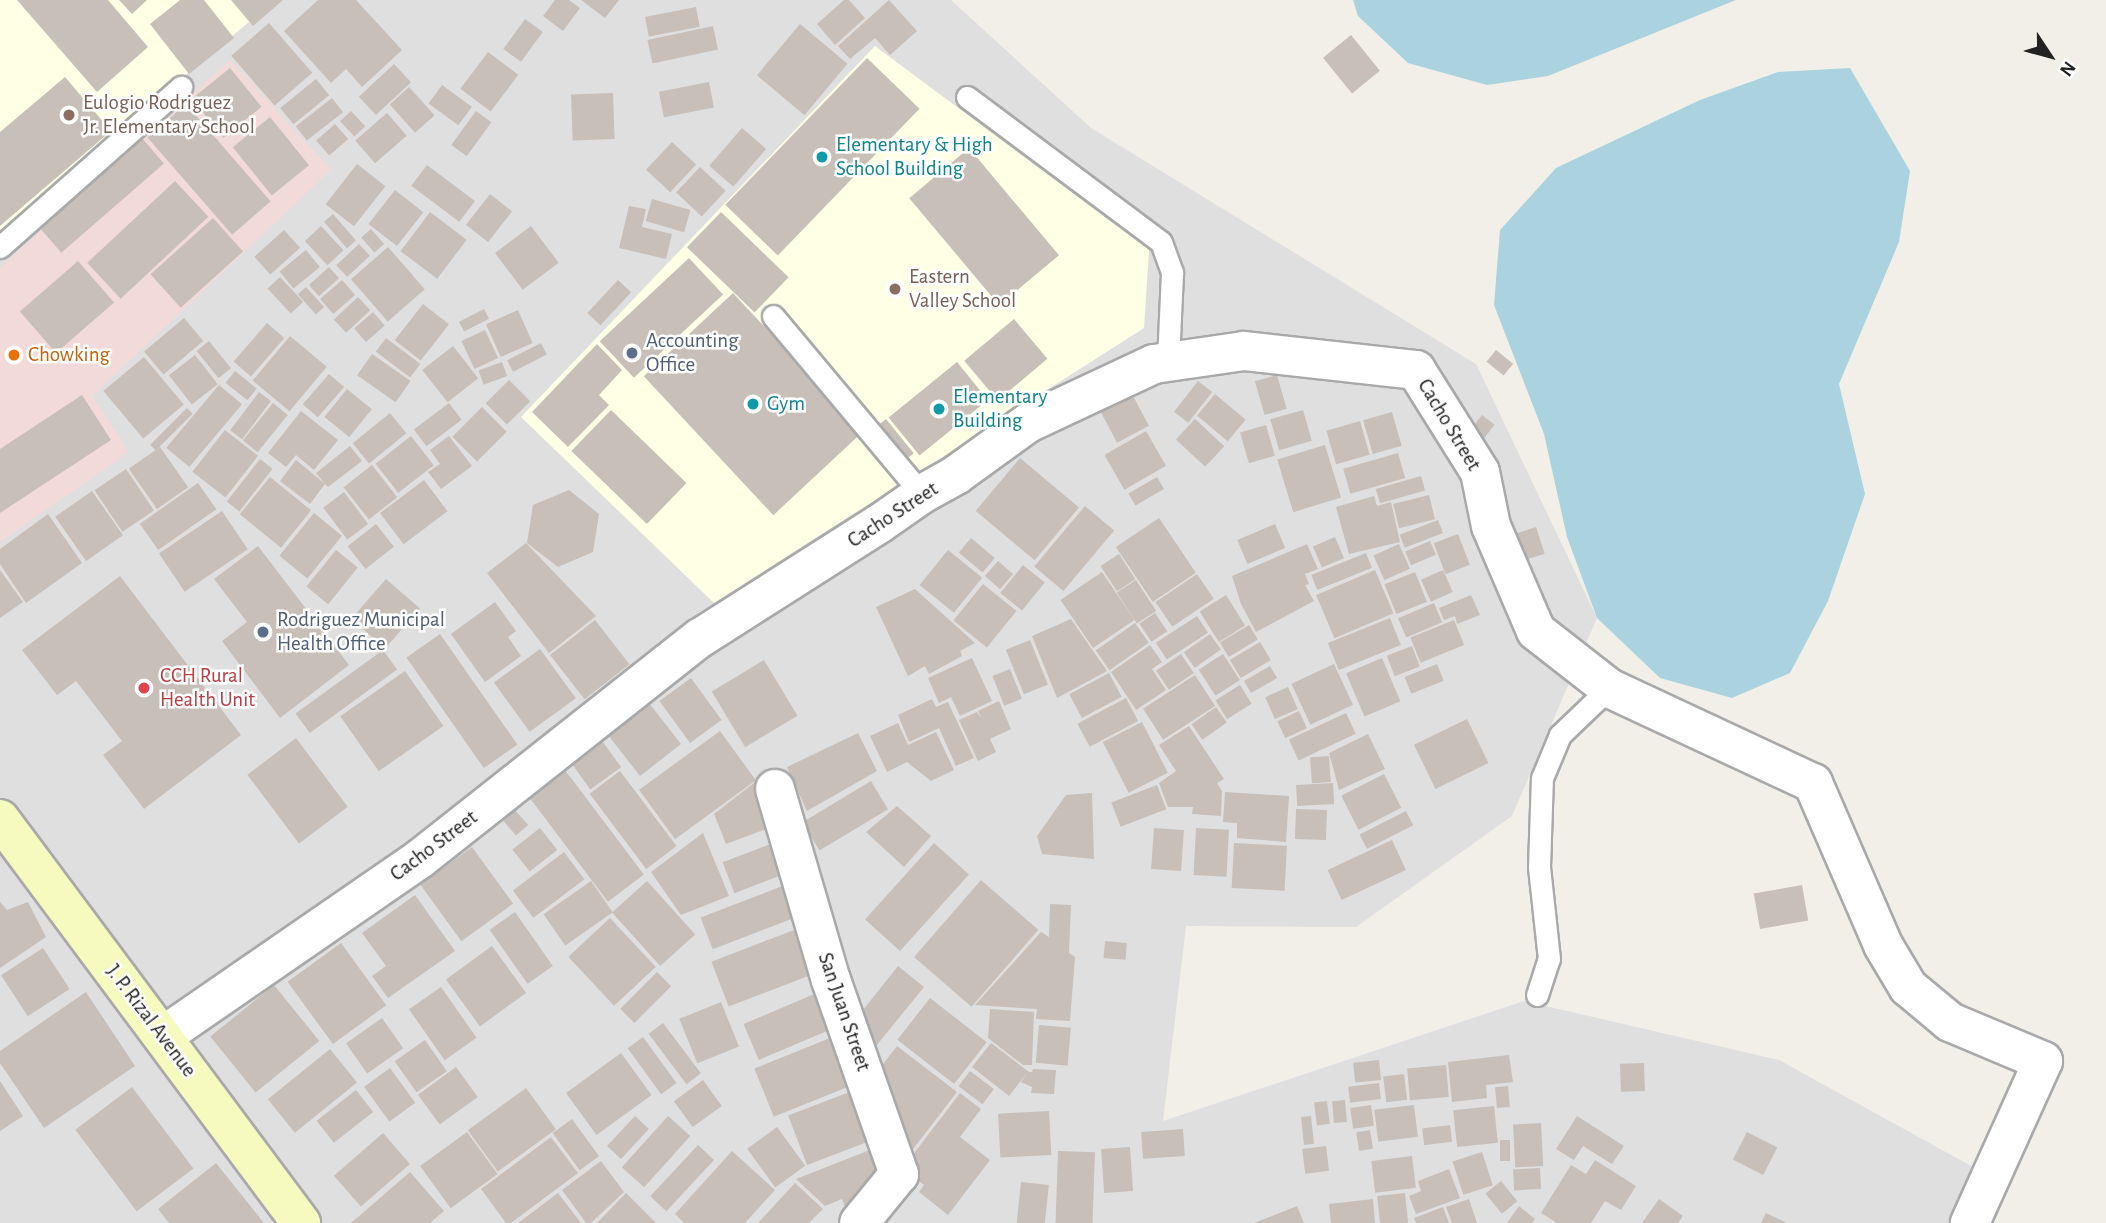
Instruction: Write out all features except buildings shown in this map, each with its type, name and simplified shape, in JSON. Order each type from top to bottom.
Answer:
[{"type":"main road","name":"J. P. Rizal Avenue","points":[[0,819],[301,1223]]},
{"type":"street","name":"Cacho Street","points":[[163,1036],[421,858],[700,638],[880,524],[922,494],[956,475],[1047,412],[1128,375],[1168,362],[1244,352],[1416,370],[1480,472],[1491,526],[1536,631],[1609,688]]},
{"type":"street","points":[[1609,688],[1813,783],[1883,945],[1908,987],[1950,1022],[2043,1061],[1970,1223]]},
{"type":"street","name":"San Juan Street","points":[[775,789],[831,981],[899,1174],[859,1223]]},
{"type":"lane","points":[[0,247],[181,87]]},
{"type":"lane","points":[[967,97],[1161,242],[1172,273],[1168,362]]},
{"type":"lane","points":[[773,316],[922,494]]},
{"type":"lane","points":[[1537,995],[1549,959],[1539,867],[1542,778],[1560,735],[1609,688]]},
{"type":"shaded area","points":[[0,0],[951,0],[1091,128],[1476,364],[1597,618],[1512,816],[1356,927],[1186,926],[1163,1121],[1524,1001],[1779,1060],[2002,1183],[1982,1223],[0,1223]]},
{"type":"shaded area","name":"Eulogio Rodriguez Jr. Elementary School","points":[[0,0],[275,0],[0,231]]},
{"type":"shaded area","name":"Eastern Valley School","points":[[875,46],[1149,250],[1144,328],[714,603],[521,417]]},
{"type":"shaded area","points":[[230,60],[331,170],[92,396],[129,452],[0,542],[0,268]]},
{"type":"water","points":[[1353,0],[1736,0],[1548,76],[1487,85],[1408,63],[1358,16]]},
{"type":"water","points":[[1850,68],[1910,171],[1899,242],[1839,384],[1865,494],[1828,601],[1790,673],[1732,698],[1660,678],[1597,618],[1567,537],[1544,434],[1494,305],[1500,230],[1556,168],[1700,100],[1778,72]]},
{"type":"place","name":"Eulogio Rodriguez Jr. Elementary School","points":[[69,115]]},
{"type":"place","name":"Elementary & High School Building","points":[[822,157]]},
{"type":"place","name":"Eastern Valley School","points":[[895,289]]},
{"type":"place","name":"Accounting Office","points":[[632,353]]},
{"type":"place","name":"Chowking","points":[[14,355]]},
{"type":"place","name":"Gym","points":[[753,404]]},
{"type":"place","name":"Elementary Building","points":[[939,409]]},
{"type":"place","name":"Rodriguez Municipal Health Office","points":[[263,632]]},
{"type":"place","name":"CCH Rural Health Unit","points":[[144,688]]}]
